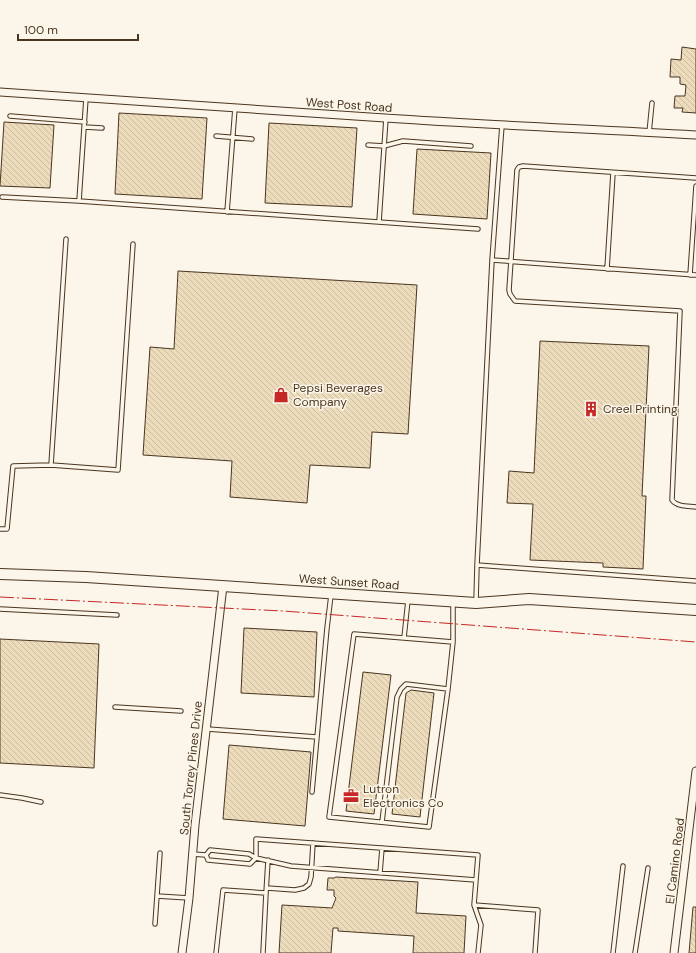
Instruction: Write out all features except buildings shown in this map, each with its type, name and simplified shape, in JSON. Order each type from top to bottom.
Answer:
[{"type":"main road","name":"West Sunset Road","points":[[0,574],[86,577],[476,604],[529,599],[696,610]]},
{"type":"street","name":"West Post Road","points":[[0,92],[386,118],[696,136]]},
{"type":"street","name":"South Torrey Pines Drive","points":[[182,953],[189,898],[195,825],[223,586]]},
{"type":"street","name":"El Camino Road","points":[[674,953],[696,771]]},
{"type":"lane","points":[[79,201],[86,98]]},
{"type":"lane","points":[[649,133],[652,103]]},
{"type":"lane","points":[[227,212],[235,108]]},
{"type":"lane","points":[[10,116],[85,122]]},
{"type":"lane","points":[[379,222],[386,118]]},
{"type":"lane","points":[[476,604],[492,260],[502,125]]},
{"type":"lane","points":[[84,127],[102,128]]},
{"type":"lane","points":[[216,136],[252,139]]},
{"type":"lane","points":[[368,145],[384,146],[403,141],[471,146]]},
{"type":"lane","points":[[696,178],[523,166],[519,167],[517,170],[509,290],[510,294],[515,300],[680,311],[672,500],[677,505],[696,507]]},
{"type":"lane","points":[[607,269],[613,172]]},
{"type":"lane","points":[[690,275],[696,186]]},
{"type":"lane","points":[[2,197],[478,229]]},
{"type":"lane","points":[[51,465],[66,239]]},
{"type":"lane","points":[[0,529],[7,529],[13,466],[51,465],[118,470],[133,244]]},
{"type":"lane","points":[[492,260],[696,276]]},
{"type":"lane","points":[[477,565],[696,581]]},
{"type":"lane","points":[[312,792],[327,628],[332,594]]},
{"type":"lane","points":[[404,638],[408,599]]},
{"type":"lane","points":[[453,602],[453,642],[448,689],[429,827],[329,817],[354,634],[453,642]]},
{"type":"lane","points":[[0,609],[118,615]]},
{"type":"lane","points":[[382,822],[397,697],[401,689],[406,684],[448,689]]},
{"type":"lane","points":[[115,707],[181,711]]},
{"type":"lane","points":[[206,729],[317,737]]},
{"type":"lane","points":[[0,795],[41,802]]},
{"type":"lane","points":[[206,855],[208,860],[250,864],[256,858],[256,839],[478,855],[474,905],[481,925],[478,953]]},
{"type":"lane","points":[[267,888],[295,890],[304,888],[309,884],[311,877],[313,843]]},
{"type":"lane","points":[[380,873],[382,848]]},
{"type":"lane","points":[[206,855],[210,850],[250,854],[256,858],[291,866],[476,880]]},
{"type":"lane","points":[[155,924],[160,853]]},
{"type":"lane","points":[[192,854],[206,855]]},
{"type":"lane","points":[[263,953],[268,860]]},
{"type":"lane","points":[[613,953],[623,866]]},
{"type":"lane","points":[[635,953],[648,868]]},
{"type":"lane","points":[[216,953],[223,890],[266,893]]},
{"type":"lane","points":[[157,896],[189,898]]},
{"type":"lane","points":[[474,905],[538,910],[535,953]]},
{"type":"power","points":[[0,597],[283,611],[696,642]]},
{"type":"place","name":"Pepsi Beverages Company","points":[[281,395]]},
{"type":"place","name":"Creel Printing","points":[[591,409]]},
{"type":"place","name":"Lutron Electronics Co","points":[[351,796]]}]
